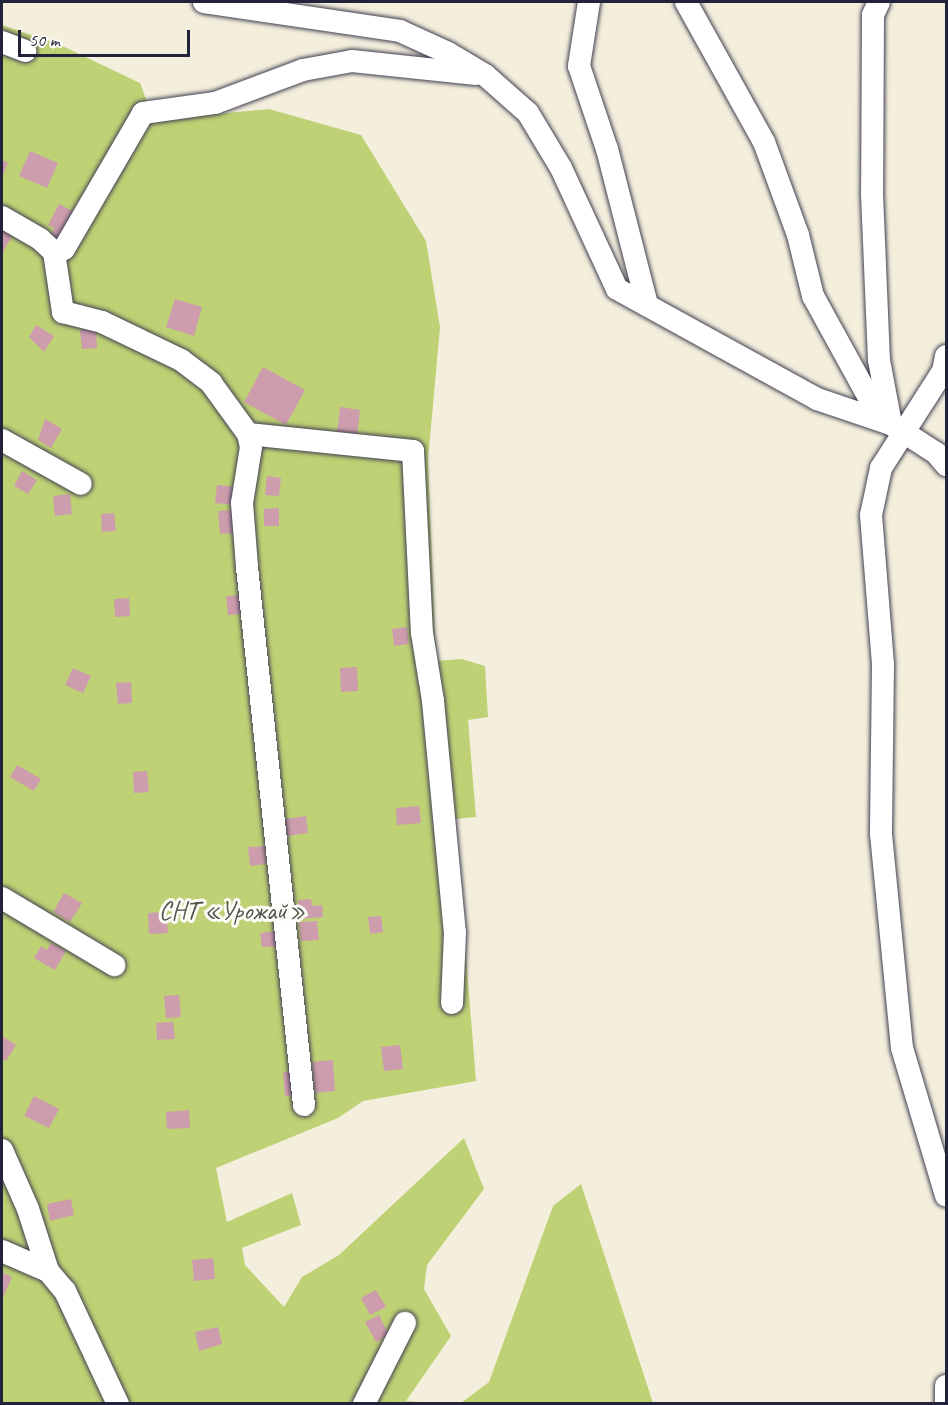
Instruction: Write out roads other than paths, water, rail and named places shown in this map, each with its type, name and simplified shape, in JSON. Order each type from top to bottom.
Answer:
[{"type":"street","points":[[204,2],[399,31],[448,53],[485,75],[533,122],[561,168],[617,289],[816,399],[892,425],[936,453],[946,465]]},
{"type":"street","points":[[589,2],[579,66],[608,149],[647,305]]},
{"type":"street","points":[[686,2],[765,142],[798,235],[813,296],[892,425]]},
{"type":"street","points":[[879,2],[873,15],[872,194],[879,360],[892,425],[871,515],[883,665],[881,834],[902,1048],[946,1196]]},
{"type":"street","points":[[2,42],[25,51]]},
{"type":"street","points":[[54,252],[64,249],[143,113],[215,103],[303,70],[352,61],[485,75]]},
{"type":"street","points":[[2,217],[40,239],[54,252],[63,312],[102,322],[181,360],[211,383],[248,434],[251,447],[242,503],[247,567],[304,1105]]},
{"type":"street","points":[[892,425],[943,371],[946,356]]},
{"type":"street","points":[[248,434],[413,451],[422,633],[433,701],[454,932],[452,1003]]},
{"type":"street","points":[[2,440],[81,484]]},
{"type":"street","points":[[2,898],[114,965]]},
{"type":"street","points":[[2,1150],[28,1209],[48,1271],[65,1291],[118,1404]]},
{"type":"street","points":[[2,1251],[48,1271]]},
{"type":"street","points":[[364,1404],[405,1323]]},
{"type":"street","points":[[946,1386],[946,1404]]},
{"type":"park label","name":"СНТ «Урожай»","points":[[232,911]]}]
